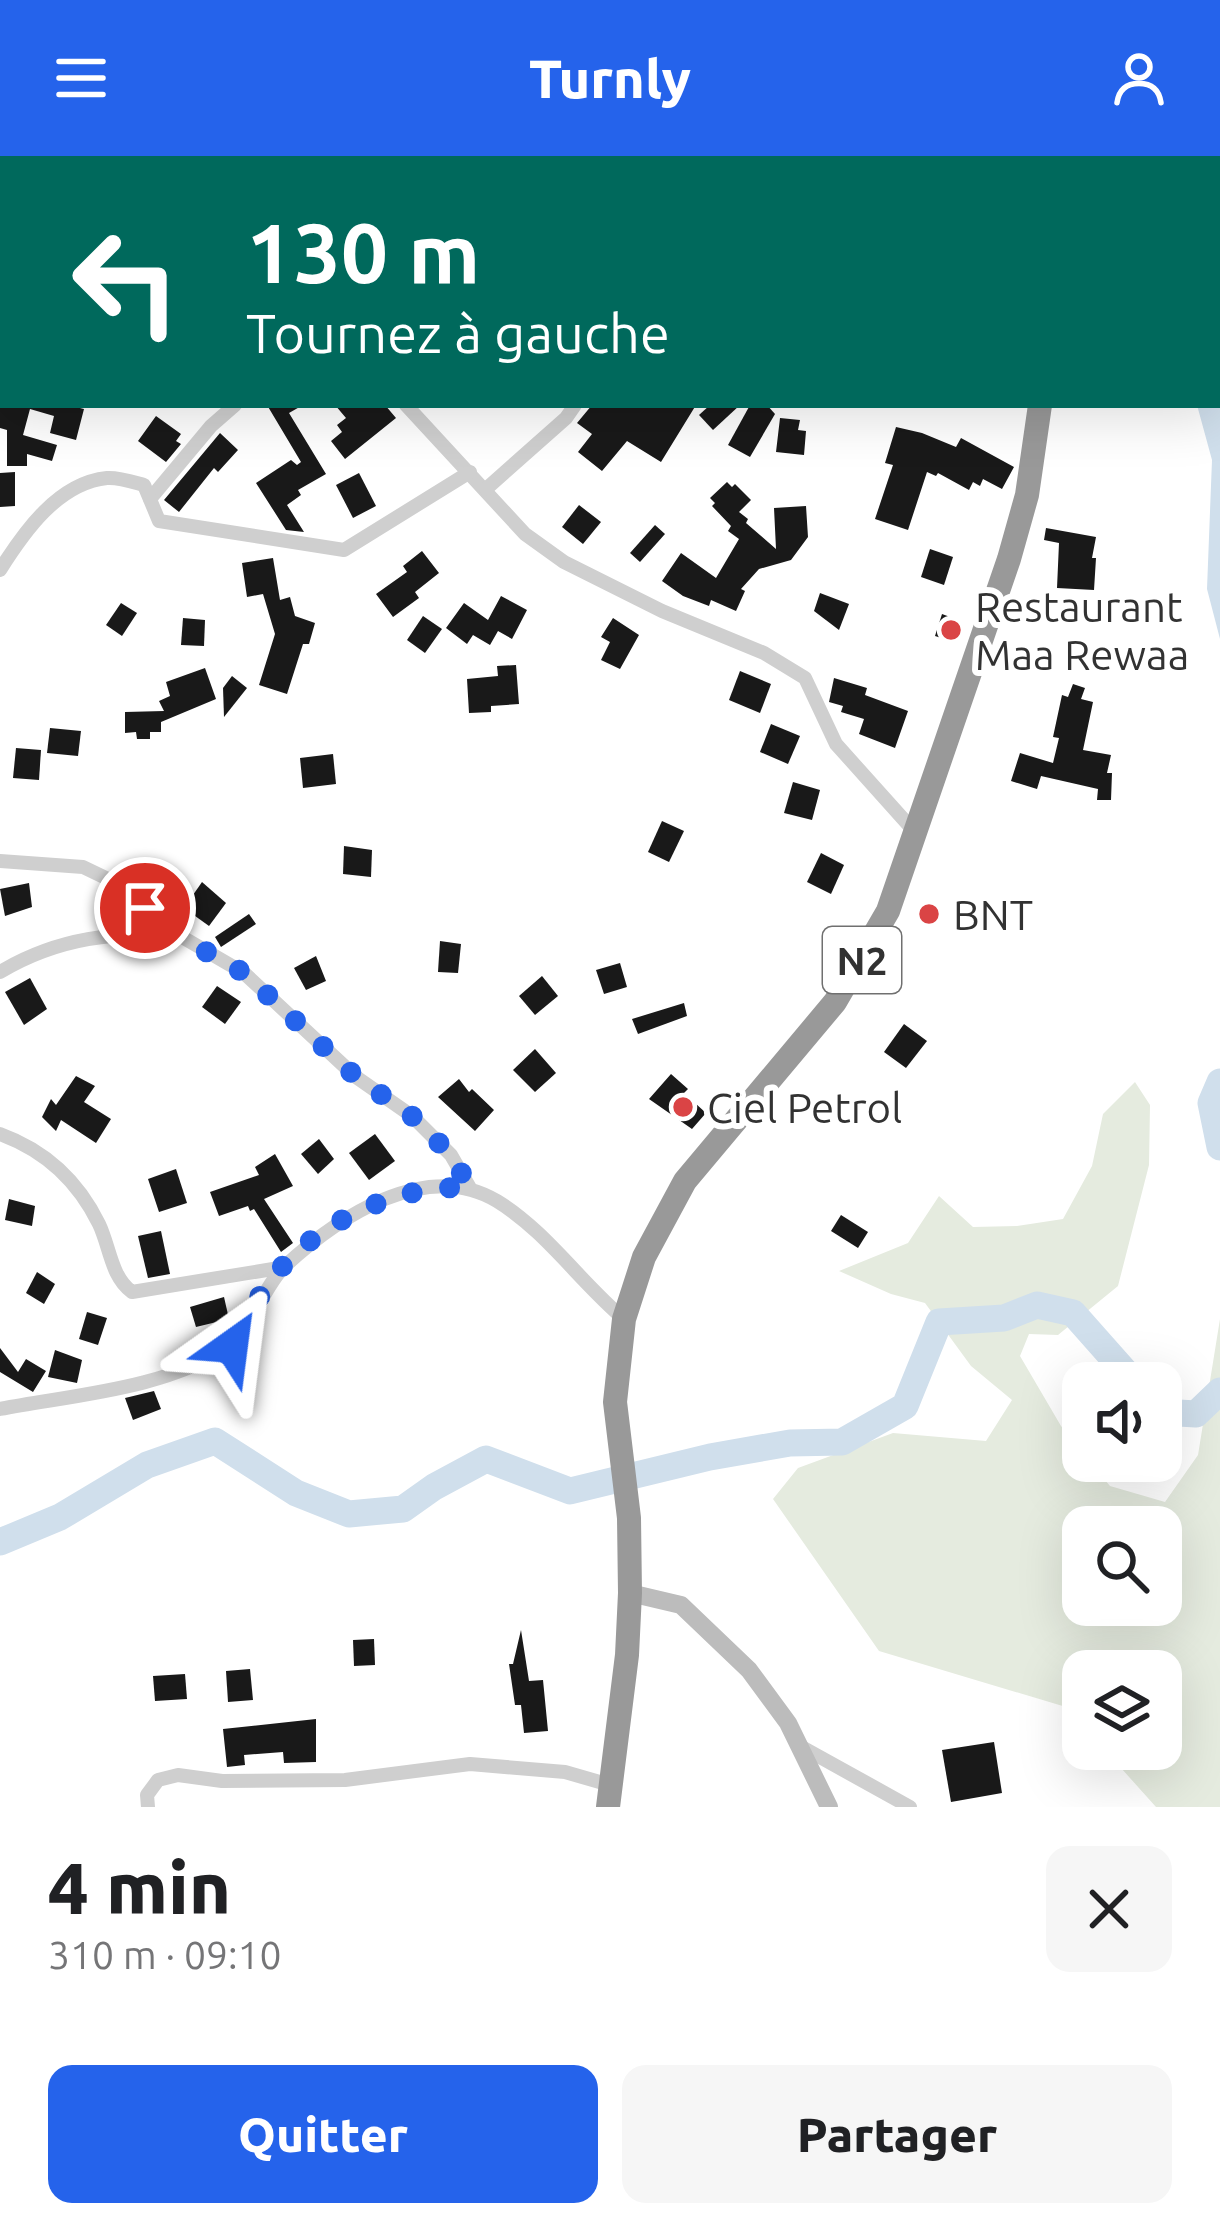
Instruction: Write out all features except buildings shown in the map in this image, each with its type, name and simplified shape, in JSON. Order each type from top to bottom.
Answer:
[{"type":"highway","name":"N2","points":[[609,1796],[630,1594],[629,1517],[615,1402],[624,1319],[644,1257],[685,1181],[796,1051],[862,962],[896,892],[1028,495],[1040,408]]},
{"type":"street","points":[[150,500],[232,408]]},
{"type":"street","points":[[409,408],[525,534],[564,562],[662,611],[764,653],[805,678],[836,744],[914,831]]},
{"type":"street","points":[[486,489],[573,408]]},
{"type":"street","points":[[0,570],[39,516],[79,485],[110,477],[144,485],[159,521],[344,550],[470,472]]},
{"type":"street","points":[[0,861],[82,867],[108,879],[182,938],[244,973],[356,1077],[412,1116],[451,1155],[470,1188]]},
{"type":"street","points":[[0,972],[35,951],[112,934],[182,938]]},
{"type":"street","points":[[0,1134],[50,1158],[64,1173],[98,1221],[120,1284],[132,1292],[284,1267]]},
{"type":"street","points":[[0,1409],[156,1380],[232,1346],[272,1279],[312,1242],[382,1199],[437,1186],[470,1188],[498,1202],[549,1244],[624,1319]]},
{"type":"street","points":[[630,1594],[681,1605],[748,1670],[788,1723],[829,1807]]},
{"type":"street","points":[[800,1746],[910,1807]]},
{"type":"street","points":[[148,1807],[147,1795],[158,1780],[178,1775],[222,1780],[345,1780],[470,1764],[565,1772],[609,1796]]},
{"type":"shaded area","points":[[1135,1082],[1150,1105],[1149,1165],[1118,1286],[1058,1335],[1029,1334],[1020,1356],[1062,1427],[1062,1482],[1107,1482],[1165,1502],[1198,1455],[1220,1319],[1220,1807],[1156,1807],[1123,1770],[1182,1770],[1182,1650],[1062,1650],[1062,1706],[879,1651],[773,1499],[798,1468],[893,1433],[986,1441],[1012,1400],[971,1366],[925,1303],[839,1271],[908,1243],[939,1196],[973,1227],[1063,1219],[1092,1166],[1103,1114]]},
{"type":"water","points":[[1198,408],[1220,408],[1220,639],[1207,589],[1212,460]]},
{"type":"waterway","points":[[1220,1082],[1211,1103],[1220,1147]]},
{"type":"waterway","points":[[0,1542],[60,1517],[147,1465],[215,1441],[296,1493],[349,1514],[403,1509],[486,1459],[570,1491],[710,1457],[790,1443],[842,1442],[905,1406],[939,1322],[1004,1318],[1037,1305],[1073,1313],[1116,1362]]},
{"type":"waterway","points":[[1182,1413],[1196,1414],[1220,1391]]},
{"type":"place","name":"Restaurant Maa Rewaa","points":[[951,630]]},
{"type":"place","name":"BNT","points":[[929,914]]},
{"type":"place","name":"Ciel Petrol","points":[[683,1107]]},
{"type":"route","points":[[145,908],[182,938],[244,973],[356,1077],[412,1116],[451,1155],[470,1188],[437,1186],[382,1199],[312,1242],[272,1279],[232,1346]]}]
